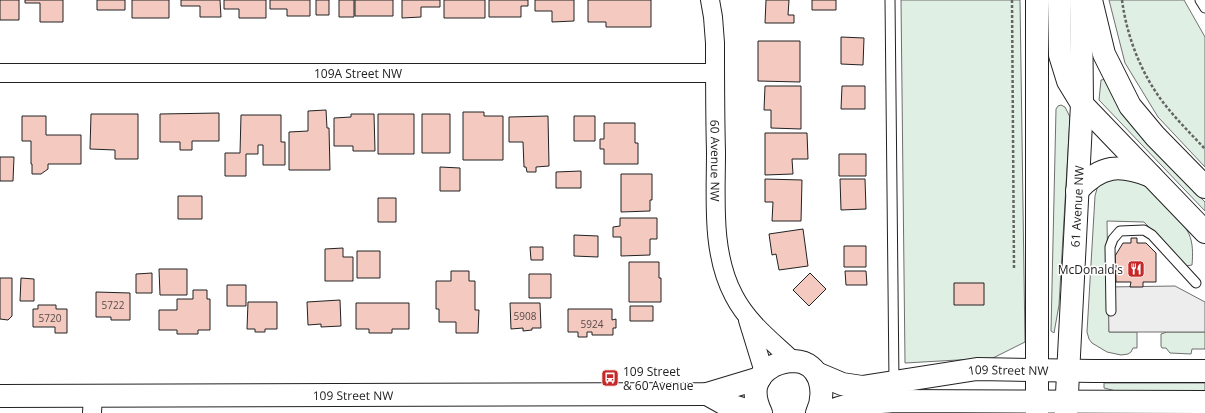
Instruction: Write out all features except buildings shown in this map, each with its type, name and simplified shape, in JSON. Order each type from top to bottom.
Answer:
[{"type":"main road","points":[[1037,0],[1037,407]]},
{"type":"main road","points":[[1059,0],[1060,55],[1068,81],[1082,104],[1205,232]]},
{"type":"main road","name":"61 Avenue NW","points":[[1067,407],[1082,104],[1082,0]]},
{"type":"main road","points":[[1091,0],[1104,54],[1130,106],[1154,136],[1205,187]]},
{"type":"main road","points":[[1077,190],[1098,172],[1108,170],[1127,168],[1152,177]]},
{"type":"main road","name":"109 Street NW","points":[[0,396],[92,404],[707,394],[762,375],[780,363],[794,361],[801,362],[816,373],[842,384],[862,387],[877,385],[894,398],[1037,407],[1067,407],[1139,402],[1170,406],[1205,402]]},
{"type":"main road","name":"109 Street NW","points":[[826,413],[841,406],[894,398],[977,369],[1205,372]]},
{"type":"main road","points":[[816,373],[821,383],[822,396],[817,413]]},
{"type":"main road","points":[[761,413],[755,395],[756,386],[762,375]]},
{"type":"main road","name":"109 Street NW","points":[[707,394],[723,403],[756,413]]},
{"type":"main road","points":[[1115,413],[1139,402]]},
{"type":"street","name":"60 Avenue NW","points":[[710,0],[715,43],[717,232],[725,277],[734,296],[747,316],[761,332],[794,361]]},
{"type":"street","name":"109A Street NW","points":[[0,74],[715,73]]},
{"type":"street","name":"60 Avenue NW","points":[[747,316],[762,375]]},
{"type":"lane","points":[[890,0],[894,398]]},
{"type":"lane","points":[[1200,0],[1205,8]]},
{"type":"lane","points":[[1111,311],[1110,247],[1112,239],[1120,231],[1144,230],[1152,235],[1196,283]]},
{"type":"path","points":[[1012,0],[1014,275]]},
{"type":"path","points":[[1122,0],[1130,40],[1153,88],[1165,105],[1205,149]]},
{"type":"green space","points":[[901,0],[1020,0],[1025,342],[993,358],[905,363]]},
{"type":"green space","points":[[1109,0],[1184,0],[1205,37],[1205,167],[1158,117],[1125,63]]},
{"type":"green space","points":[[1107,79],[1152,148],[1205,202],[1205,211],[1099,100],[1101,80]]},
{"type":"green space","points":[[1061,105],[1065,107],[1070,117],[1059,305],[1054,333],[1051,331],[1056,109]]},
{"type":"green space","points":[[1105,177],[1140,180],[1174,214],[1185,228],[1190,237],[1193,257],[1192,265],[1186,266],[1144,222],[1107,221],[1109,332],[1137,332],[1137,348],[1133,348],[1128,354],[1121,355],[1107,352],[1092,343],[1087,332],[1095,196],[1098,185]]},
{"type":"green space","points":[[1167,332],[1205,332],[1205,349],[1192,349],[1191,354],[1170,353],[1166,348],[1162,348],[1161,346],[1161,334]]},
{"type":"green space","points":[[1104,383],[1205,383],[1205,392],[1120,392],[1104,388]]},
{"type":"shaded area","points":[[1175,286],[1205,302],[1205,332],[1109,332],[1108,287]]},
{"type":"place","name":"McDonald's","points":[[1136,269]]},
{"type":"place","name":"109 Street & 60 Avenue","points":[[610,378]]}]
